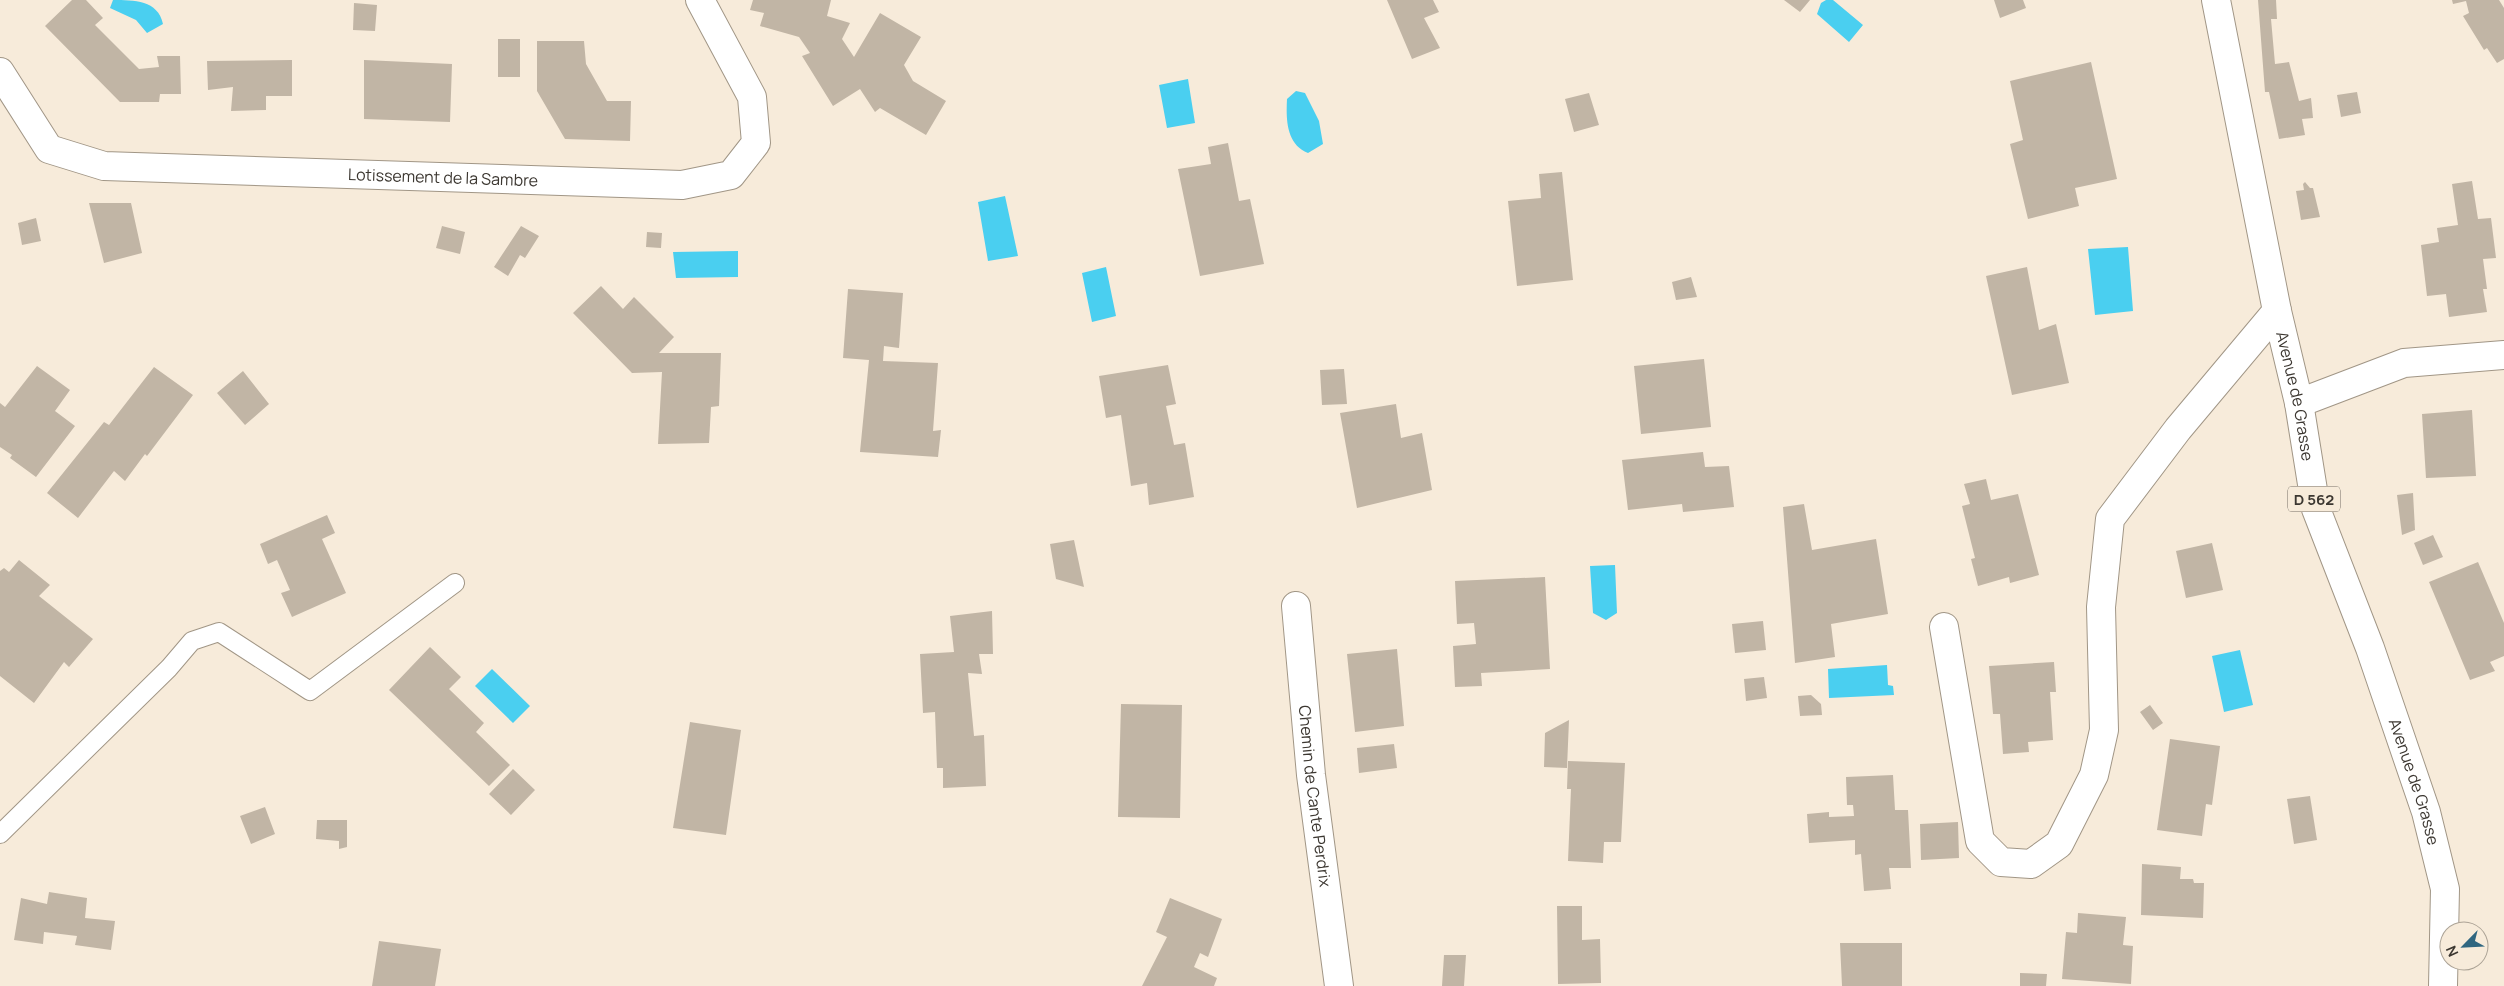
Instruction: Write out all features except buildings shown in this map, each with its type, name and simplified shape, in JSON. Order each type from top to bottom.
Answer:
[{"type":"street","name":"Lotissement de la Sambre","points":[[0,72],[49,150],[104,166],[682,185],[731,175],[756,143],[752,97],[700,0]]},
{"type":"street","name":"Avenue de Grasse","points":[[2216,0],[2277,311],[2299,403],[2316,509],[2370,648],[2426,812],[2445,889],[2443,986]]},
{"type":"street","points":[[1944,627],[1980,841],[2001,862],[2031,864],[2060,844],[2094,775],[2104,730],[2101,607],[2110,519],[2178,429],[2277,311]]},
{"type":"street","points":[[2299,403],[2404,364],[2504,355]]},
{"type":"street","name":"Chemin de Cante Perdrix","points":[[1296,606],[1311,775],[1339,986]]},
{"type":"lane","points":[[0,834],[169,668],[192,641],[219,632],[310,691],[455,583]]},
{"type":"water","points":[[113,0],[137,1],[151,6],[160,16],[163,24],[147,33],[136,20],[110,8]]},
{"type":"water","points":[[1826,0],[1833,0],[1863,25],[1849,42],[1817,14],[1821,3]]},
{"type":"water","points":[[1188,79],[1195,123],[1167,128],[1159,85]]},
{"type":"water","points":[[1296,91],[1305,93],[1319,121],[1323,144],[1308,153],[1295,144],[1287,123],[1287,99]]},
{"type":"water","points":[[1005,196],[1018,256],[988,261],[978,202]]},
{"type":"water","points":[[2128,247],[2133,311],[2095,315],[2088,249]]},
{"type":"water","points":[[738,251],[738,277],[676,278],[673,252]]},
{"type":"water","points":[[1106,267],[1116,316],[1092,322],[1082,273]]},
{"type":"water","points":[[1615,565],[1617,613],[1606,620],[1593,613],[1590,566]]},
{"type":"water","points":[[2240,650],[2253,705],[2224,712],[2212,656]]},
{"type":"water","points":[[1887,665],[1888,685],[1893,686],[1894,695],[1829,698],[1828,669]]},
{"type":"water","points":[[492,669],[530,706],[513,723],[475,686]]}]
